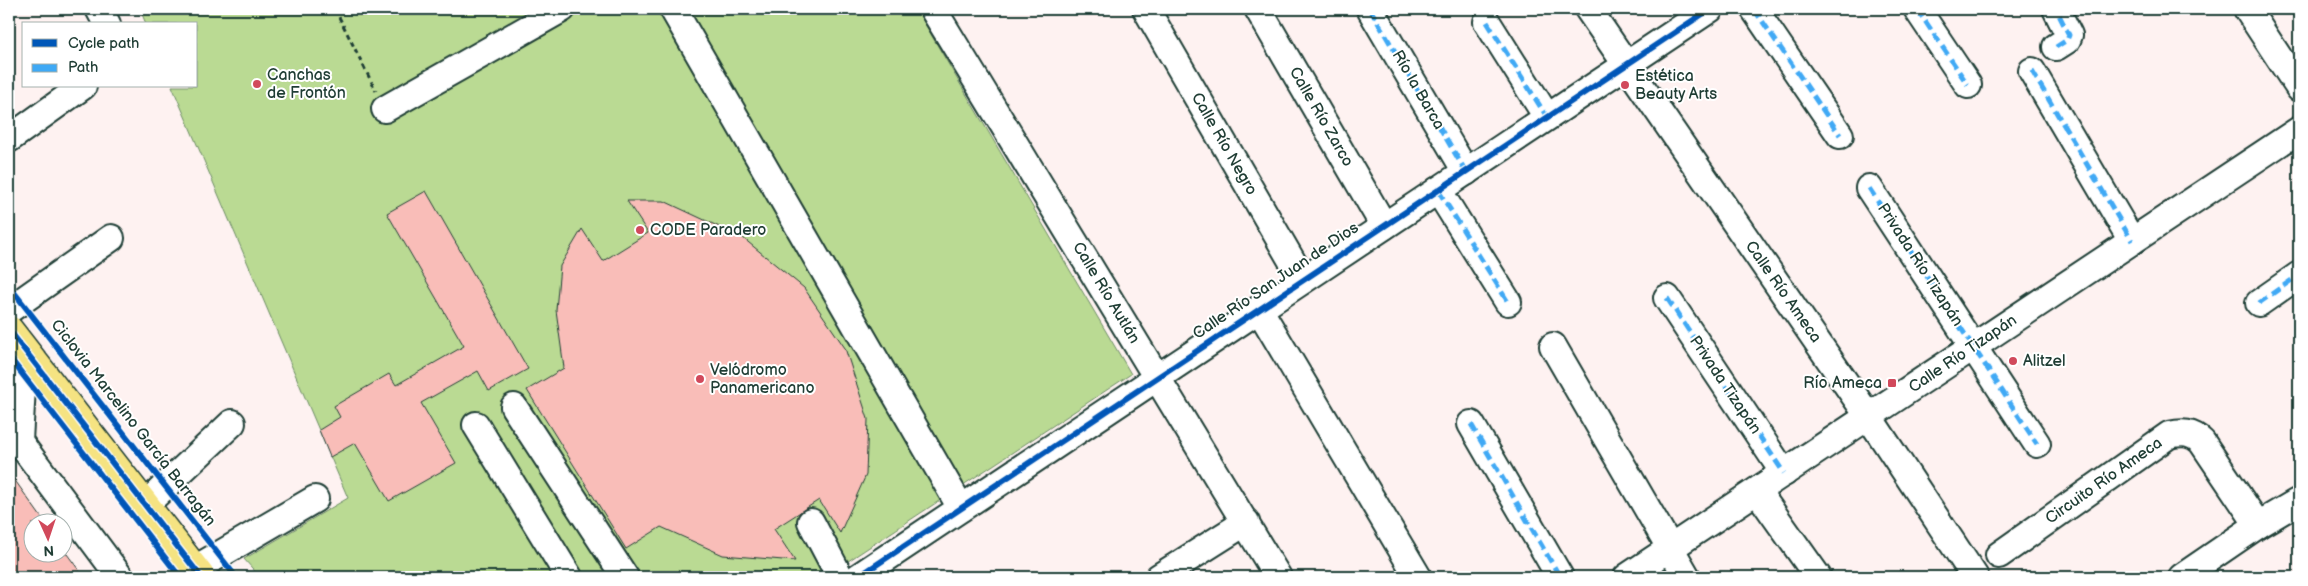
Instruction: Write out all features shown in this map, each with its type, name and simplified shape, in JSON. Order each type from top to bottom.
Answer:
[{"type":"main road","points":[[17,340],[198,573]]},
{"type":"street","points":[[99,9],[106,22]]},
{"type":"street","points":[[385,109],[562,9]]},
{"type":"street","points":[[673,9],[962,508]]},
{"type":"street","name":"Calle Río Autlán","points":[[933,9],[1278,577]]},
{"type":"street","name":"Calle Río Negro","points":[[1146,9],[1303,280]]},
{"type":"street","name":"Calle Río Zarco","points":[[1258,9],[1384,226]]},
{"type":"street","name":"Río la Barca","points":[[1370,9],[1466,172]]},
{"type":"street","name":"Calle Río Ameca","points":[[1588,9],[1869,416],[1975,577]]},
{"type":"street","name":"Calle Río San Juan de Dios","points":[[858,577],[1710,9]]},
{"type":"street","points":[[1754,9],[1840,135]]},
{"type":"street","points":[[1917,9],[1968,85]]},
{"type":"street","points":[[2056,9],[2069,35],[2067,40],[2056,47]]},
{"type":"street","points":[[2247,9],[2299,88]]},
{"type":"street","points":[[1487,22],[1547,117]]},
{"type":"street","points":[[2032,71],[2132,241]]},
{"type":"street","points":[[9,139],[80,88]]},
{"type":"street","name":"Calle Río Tizapán","points":[[1627,577],[2299,130]]},
{"type":"street","name":"Privada Río Tizapán","points":[[1869,188],[2037,444]]},
{"type":"street","points":[[1438,190],[1508,302]]},
{"type":"street","points":[[9,310],[111,238]]},
{"type":"street","points":[[2259,303],[2299,275]]},
{"type":"street","name":"Privada Tizapán","points":[[1667,298],[1784,473]]},
{"type":"street","points":[[1259,309],[1418,577]]},
{"type":"street","points":[[17,340],[14,435],[120,577]]},
{"type":"street","points":[[1553,346],[1669,549],[1687,577]]},
{"type":"street","points":[[514,407],[625,577]]},
{"type":"street","points":[[145,505],[232,423]]},
{"type":"street","points":[[1472,424],[1560,577]]},
{"type":"street","points":[[476,425],[569,577]]},
{"type":"street","name":"Circuito Río Ameca","points":[[1999,555],[2169,435],[2179,433],[2189,433],[2202,442],[2258,525]]},
{"type":"street","points":[[1756,491],[1818,577]]},
{"type":"street","points":[[198,573],[315,499]]},
{"type":"street","points":[[2182,577],[2258,525],[2297,502]]},
{"type":"street","points":[[811,522],[840,577]]},
{"type":"street","points":[[1159,577],[1246,522]]},
{"type":"path","points":[[335,9],[385,109]]},
{"type":"green space","name":"CODE Paradero","points":[[140,9],[916,9],[1131,374],[824,577],[260,577],[244,559],[348,498],[173,88],[198,88],[198,22],[145,22]]},
{"type":"building","points":[[426,191],[528,369],[489,391],[478,371],[421,403],[456,463],[389,501],[355,443],[330,457],[319,430],[340,417],[334,406],[389,374],[396,385],[464,346],[387,213]]},
{"type":"building","name":"Velódromo Panamericano","points":[[627,201],[664,201],[743,238],[804,288],[845,348],[868,419],[866,475],[840,533],[819,500],[774,529],[795,561],[723,555],[661,527],[626,549],[527,390],[564,368],[556,310],[560,266],[582,229],[603,261],[648,233]]},
{"type":"building","points":[[9,472],[39,514],[22,514],[22,564],[72,564],[72,561],[84,577],[9,577]]},
{"type":"marked path","points":[[1370,9],[1466,172]]},
{"type":"marked path","points":[[1754,9],[1840,135]]},
{"type":"marked path","points":[[1917,9],[1968,85]]},
{"type":"marked path","points":[[2056,9],[2069,35],[2067,40],[2056,47]]},
{"type":"marked path","points":[[1487,22],[1547,117]]},
{"type":"marked path","points":[[2032,71],[2132,241]]},
{"type":"marked path","points":[[1869,188],[2037,444]]},
{"type":"marked path","points":[[1438,190],[1508,302]]},
{"type":"marked path","points":[[2259,303],[2299,275]]},
{"type":"marked path","points":[[1667,298],[1784,473]]},
{"type":"marked path","points":[[1471,424],[1560,577]]},
{"type":"cycle path","points":[[858,577],[1710,9]]},
{"type":"cycle path","name":"Ciclovia Marcelino García Barragán","points":[[9,286],[236,577]]},
{"type":"cycle path","points":[[9,330],[201,577]]},
{"type":"cycle path","points":[[9,357],[180,577]]},
{"type":"place","name":"Canchas de Frontón","points":[[257,84]]},
{"type":"place","name":"Estética Beauty Arts","points":[[1625,85]]},
{"type":"place","name":"CODE Paradero","points":[[640,230]]},
{"type":"place","name":"Alitzel","points":[[2013,361]]},
{"type":"place","name":"Velódromo Panamericano","points":[[700,379]]},
{"type":"place","name":"Río Ameca","points":[[1892,383]]}]
